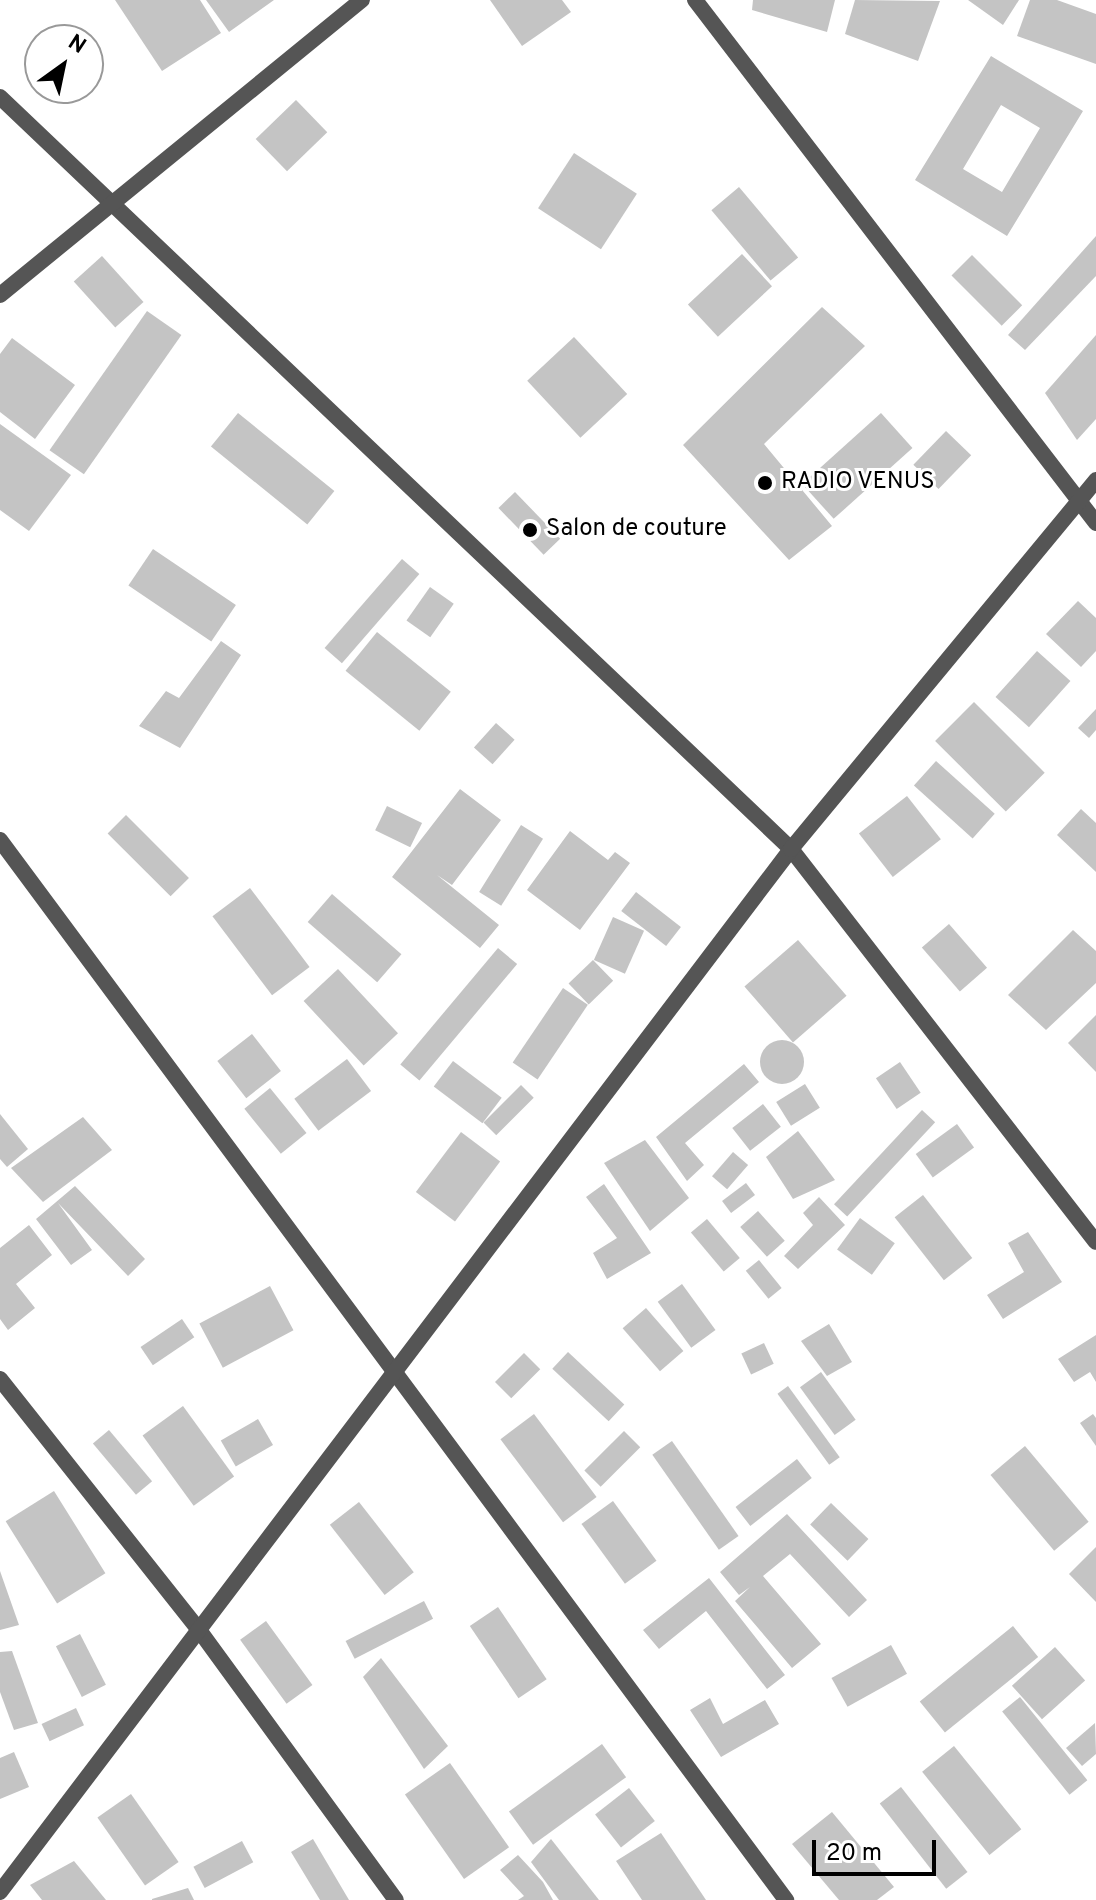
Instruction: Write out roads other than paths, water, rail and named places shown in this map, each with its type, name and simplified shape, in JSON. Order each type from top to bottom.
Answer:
[{"type":"street","points":[[0,295],[362,0]]},
{"type":"street","points":[[695,0],[1096,523]]},
{"type":"street","points":[[0,97],[791,849],[1096,1242]]},
{"type":"street","points":[[0,1892],[791,849],[1096,480]]},
{"type":"street","points":[[0,840],[786,1900]]},
{"type":"street","points":[[0,1379],[199,1630],[396,1900]]},
{"type":"place","name":"RADIO VENUS","points":[[765,483]]},
{"type":"place","name":"Salon de couture","points":[[530,530]]}]
